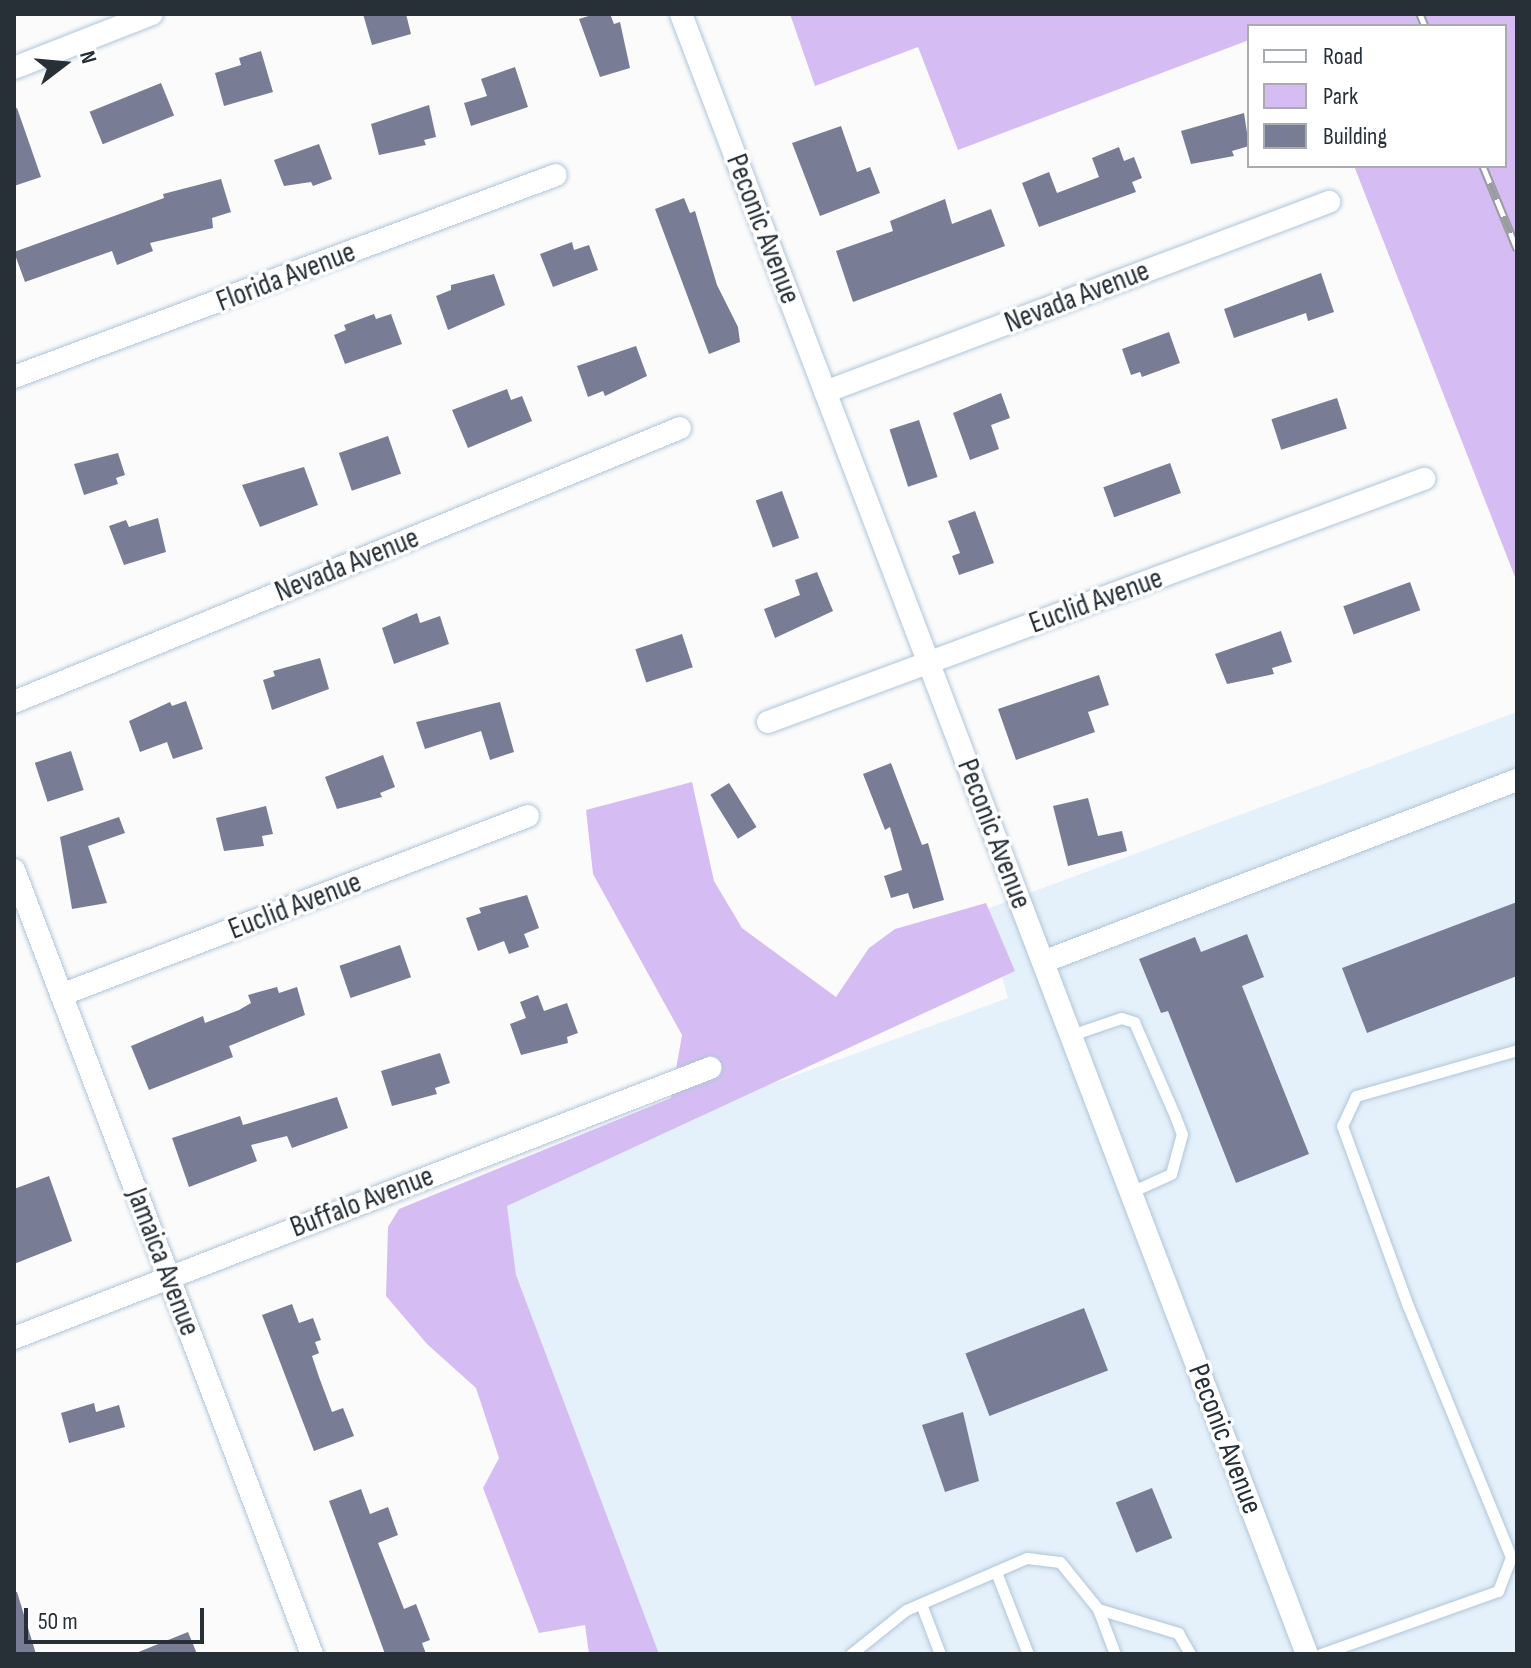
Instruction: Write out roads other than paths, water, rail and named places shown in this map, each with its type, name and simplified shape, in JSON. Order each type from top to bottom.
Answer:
[{"type":"street","points":[[14,68],[152,14]]},
{"type":"street","name":"Peconic Avenue","points":[[681,14],[1307,1654]]},
{"type":"street","name":"Florida Avenue","points":[[14,377],[556,175]]},
{"type":"street","name":"Nevada Avenue","points":[[825,392],[1329,202]]},
{"type":"street","name":"Nevada Avenue","points":[[14,702],[680,428]]},
{"type":"street","name":"Euclid Avenue","points":[[768,722],[1424,479]]},
{"type":"street","points":[[1043,962],[1517,780]]},
{"type":"street","name":"Euclid Avenue","points":[[61,995],[528,816]]},
{"type":"street","name":"Jamaica Avenue","points":[[14,870],[312,1654]]},
{"type":"street","name":"Buffalo Avenue","points":[[14,1338],[710,1068]]},
{"type":"lane","points":[[1071,1035],[1121,1018],[1134,1022],[1182,1134],[1171,1174],[1131,1192]]},
{"type":"lane","points":[[1321,1654],[1498,1591],[1514,1557],[1408,1306],[1342,1126],[1356,1096],[1517,1050]]},
{"type":"lane","points":[[851,1654],[921,1604],[1027,1558],[1060,1562],[1098,1609],[1115,1654]]},
{"type":"lane","points":[[996,1572],[1028,1654]]},
{"type":"lane","points":[[921,1604],[940,1654]]},
{"type":"lane","points":[[1098,1609],[1178,1633],[1190,1654]]},
{"type":"railway","points":[[1420,14],[1424,24]]},
{"type":"railway","points":[[1484,168],[1517,249]]}]
